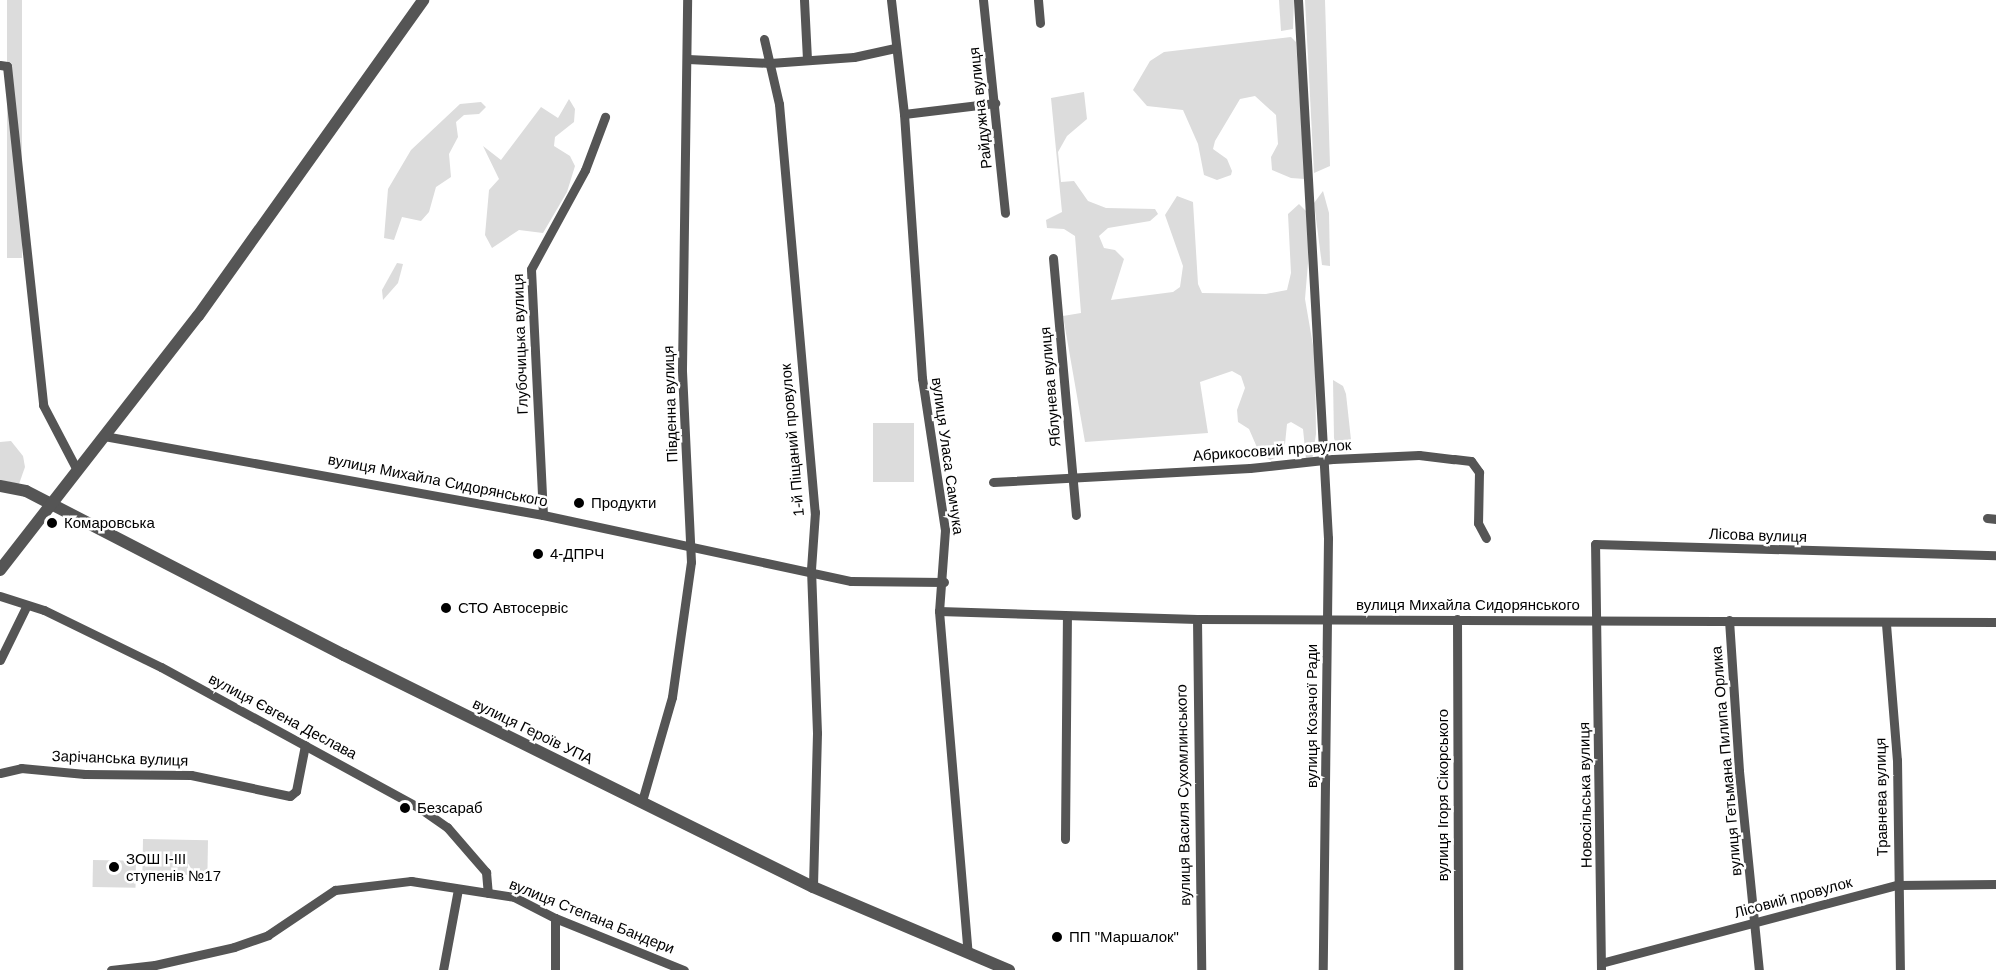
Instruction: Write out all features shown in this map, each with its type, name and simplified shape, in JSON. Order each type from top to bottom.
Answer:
[{"type":"street","points":[[0,570],[198,316],[423,0]]},
{"type":"street","name":"Південна вулиця","points":[[642,801],[672,697],[681,649],[691,562],[682,369],[687,0]]},
{"type":"street","points":[[804,0],[807,59]]},
{"type":"street","name":"вулиця Уласа Самчука","points":[[891,0],[904,114],[922,378],[945,530],[944,582],[939,611],[968,952]]},
{"type":"street","name":"Райдужна вулиця","points":[[983,0],[1005,213]]},
{"type":"street","points":[[1038,0],[1040,23]]},
{"type":"street","name":"вулиця Козачої Ради","points":[[1298,0],[1323,462],[1328,620],[1323,970]]},
{"type":"street","name":"1-й Піщаний провулок","points":[[764,39],[779,104],[815,512],[811,569],[817,733],[813,887]]},
{"type":"street","points":[[688,59],[770,63],[854,57],[895,48]]},
{"type":"street","points":[[4,66],[43,405],[77,470]]},
{"type":"street","points":[[904,114],[995,103]]},
{"type":"street","name":"Глубочицька вулиця","points":[[543,515],[531,269],[585,170],[605,117]]},
{"type":"street","name":"Яблунева вулиця","points":[[1053,258],[1076,515]]},
{"type":"street","name":"вулиця Михайла Сидорянського","points":[[104,436],[543,515],[689,549],[811,569],[850,581],[944,582]]},
{"type":"street","name":"Абрикосовий провулок","points":[[993,482],[1419,455],[1471,461],[1479,472],[1478,523],[1486,538]]},
{"type":"street","points":[[0,486],[26,491],[50,507]]},
{"type":"street","name":"вулиця Героїв УПА","points":[[50,507],[813,887],[1009,970]]},
{"type":"street","name":"Лісова вулиця","points":[[1596,620],[1595,544],[1996,555]]},
{"type":"street","name":"вулиця Євгена Деслава","points":[[0,596],[27,605],[161,667],[421,808],[447,827],[486,872],[488,893]]},
{"type":"street","points":[[0,660],[27,605]]},
{"type":"street","name":"вулиця Михайла Сидорянського","points":[[939,611],[1197,619],[1729,620],[1886,624],[1996,622]]},
{"type":"street","points":[[1065,839],[1067,616]]},
{"type":"street","name":"вулиця Василя Сухомлинського","points":[[1197,619],[1201,970]]},
{"type":"street","name":"вулиця Ігоря Сікорського","points":[[1457,619],[1458,970]]},
{"type":"street","name":"Новосільська вулиця","points":[[1596,620],[1601,967]]},
{"type":"street","name":"вулиця Гетьмана Пилипа Орлика","points":[[1729,620],[1738,771],[1756,922],[1759,970]]},
{"type":"street","name":"Травнева вулиця","points":[[1886,624],[1897,760],[1900,970]]},
{"type":"street","name":"Зарічанська вулиця","points":[[0,773],[21,768],[96,774],[191,775],[290,796],[296,791],[305,745]]},
{"type":"street","name":"вулиця Степана Бандери","points":[[111,970],[156,968],[234,947],[268,935],[335,890],[411,880],[514,897],[555,918],[684,970]]},
{"type":"street","name":"Лісовий провулок","points":[[1601,967],[1756,922],[1897,885],[1996,884]]},
{"type":"street","points":[[443,970],[458,889]]},
{"type":"street","points":[[555,918],[555,970]]},
{"type":"shaded area","points":[[7,0],[22,0],[22,258],[7,258]]},
{"type":"shaded area","points":[[1279,0],[1294,0],[1293,29],[1281,31]]},
{"type":"shaded area","points":[[1305,0],[1325,0],[1330,166],[1314,173]]},
{"type":"shaded area","points":[[1291,37],[1296,42],[1305,179],[1291,178],[1272,170],[1271,157],[1278,144],[1276,115],[1255,96],[1240,99],[1215,141],[1213,149],[1227,159],[1232,171],[1231,175],[1217,180],[1204,175],[1198,144],[1183,110],[1147,106],[1133,90],[1150,61],[1164,52]]},
{"type":"shaded area","points":[[1084,92],[1087,119],[1067,136],[1058,152],[1061,182],[1074,181],[1088,201],[1106,208],[1155,209],[1158,214],[1150,221],[1108,228],[1099,236],[1104,248],[1115,250],[1124,259],[1111,300],[1173,292],[1180,287],[1183,266],[1165,215],[1177,196],[1193,202],[1198,284],[1202,293],[1266,294],[1287,290],[1291,273],[1288,214],[1299,204],[1307,212],[1310,239],[1305,299],[1315,357],[1316,434],[1312,461],[1306,459],[1303,429],[1291,422],[1287,424],[1284,454],[1270,460],[1259,452],[1249,429],[1238,422],[1237,410],[1245,388],[1241,376],[1232,371],[1200,382],[1208,433],[1085,442],[1063,316],[1081,313],[1075,236],[1064,229],[1047,228],[1046,220],[1062,212],[1051,98]]},
{"type":"shaded area","points":[[569,99],[575,109],[574,122],[555,137],[554,146],[570,156],[575,166],[567,192],[543,233],[519,230],[492,248],[485,235],[489,190],[499,179],[483,146],[501,160],[541,107],[558,118]]},
{"type":"shaded area","points":[[481,102],[486,107],[479,114],[464,115],[456,122],[458,137],[449,154],[451,177],[436,187],[429,212],[421,221],[402,217],[394,240],[384,238],[388,189],[411,150],[460,104]]},
{"type":"shaded area","points":[[1323,191],[1329,213],[1330,266],[1322,265],[1314,203]]},
{"type":"shaded area","points":[[397,263],[403,264],[398,283],[383,300],[382,290]]},
{"type":"shaded area","points":[[1333,380],[1343,386],[1346,394],[1352,449],[1345,453],[1337,449],[1334,438]]},
{"type":"shaded area","points":[[873,423],[914,423],[914,482],[873,482]]},
{"type":"shaded area","points":[[11,441],[23,456],[25,467],[19,484],[0,480],[0,442]]},
{"type":"shaded area","points":[[143,839],[208,840],[207,875],[142,874]]},
{"type":"shaded area","points":[[93,860],[136,861],[136,888],[93,887]]},
{"type":"place","name":"Продукти","points":[[579,503]]},
{"type":"place","name":"Комаровська","points":[[52,523]]},
{"type":"place","name":"4-ДПРЧ","points":[[538,554]]},
{"type":"place","name":"СТО Автосервіс","points":[[446,608]]},
{"type":"place","name":"Безсараб","points":[[405,808]]},
{"type":"place","name":"ЗОШ І-ІІІ ступенів №17","points":[[114,867]]},
{"type":"place","name":"ПП \"Маршалок\"","points":[[1057,937]]}]
